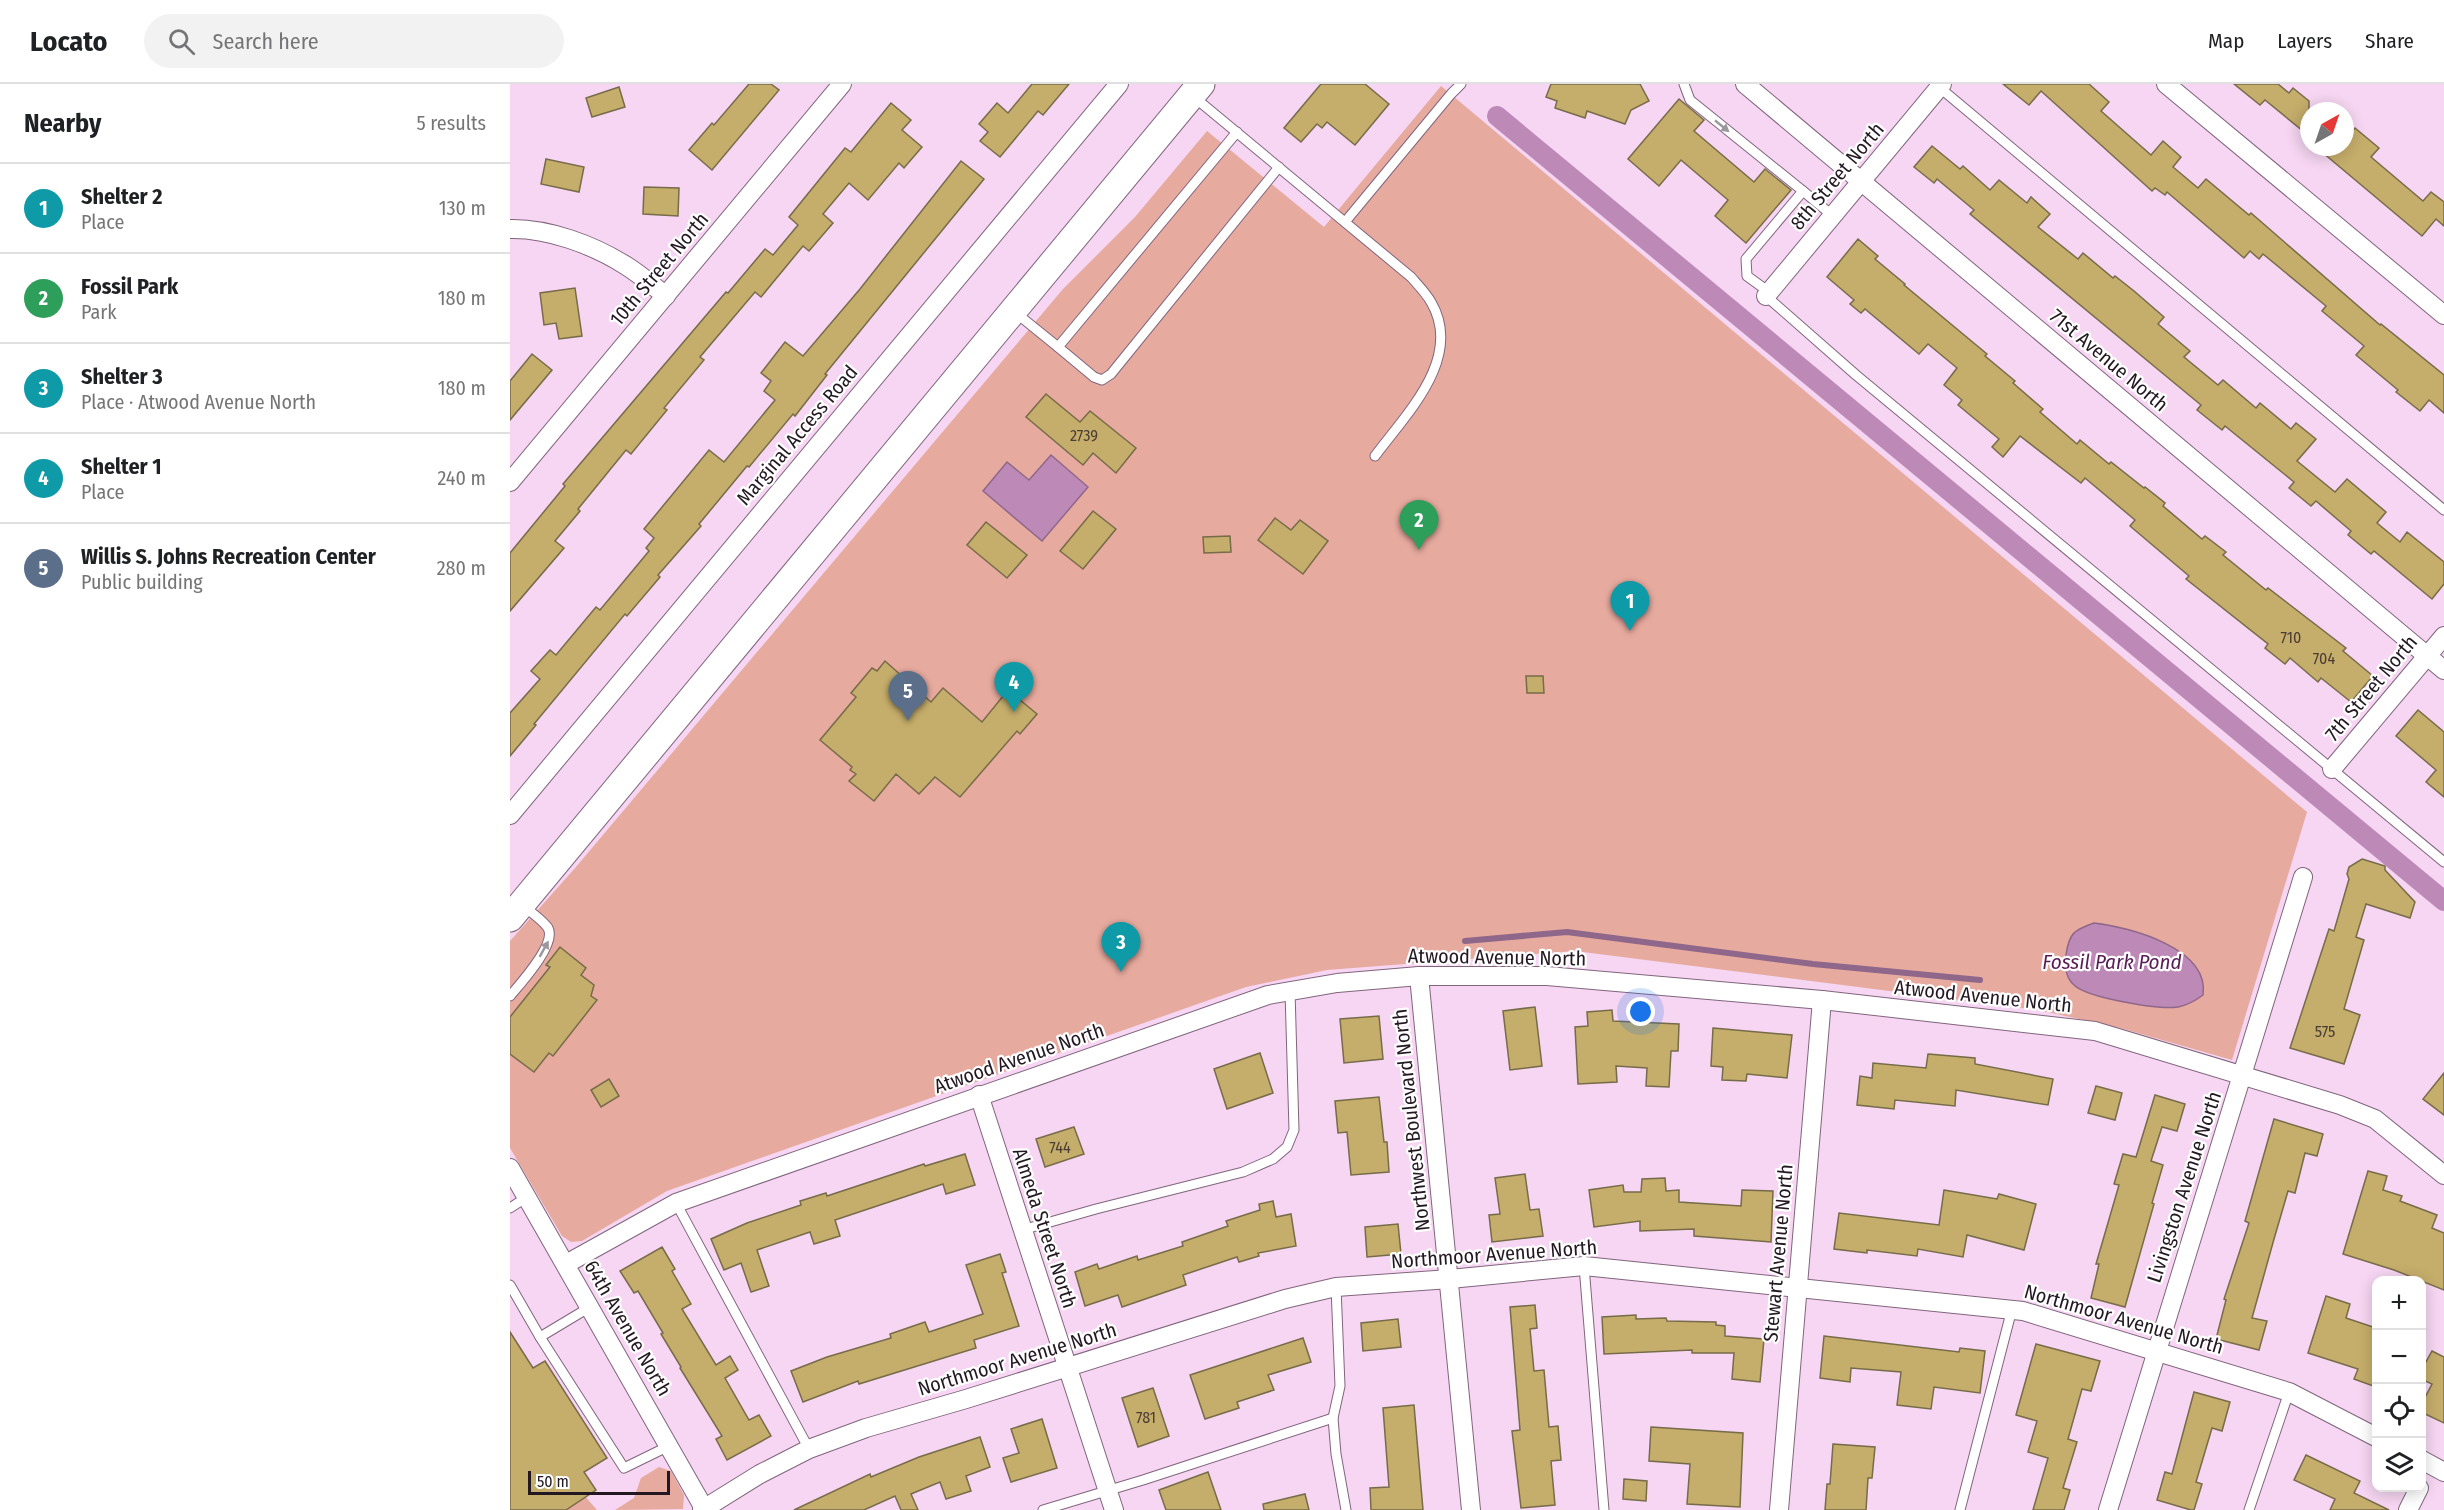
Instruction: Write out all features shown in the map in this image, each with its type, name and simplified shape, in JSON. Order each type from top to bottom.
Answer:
[{"type":"main road","points":[[516,911],[1197,89]]},
{"type":"street","name":"10th Street North","points":[[510,483],[842,84]]},
{"type":"street","name":"Marginal Access Road","points":[[510,815],[1119,84]]},
{"type":"street","name":"71st Avenue North","points":[[1745,84],[2444,670]]},
{"type":"street","points":[[2166,84],[2444,315]]},
{"type":"street","name":"8th Street North","points":[[1767,294],[1940,86]]},
{"type":"street","points":[[510,229],[556,236],[594,249],[626,265],[666,296]]},
{"type":"street","name":"7th Street North","points":[[2332,769],[2444,636]]},
{"type":"street","name":"Livingston Avenue North","points":[[2108,1510],[2303,877]]},
{"type":"street","name":"Atwood Avenue North","points":[[566,1264],[676,1203],[1268,995],[1337,983],[1419,976],[1547,976],[1822,1000],[2095,1031],[2340,1105],[2375,1119],[2444,1175]]},
{"type":"street","name":"Northwest Boulevard North","points":[[1419,976],[1471,1510]]},
{"type":"street","name":"Stewart Avenue North","points":[[1779,1510],[1822,1000]]},
{"type":"street","name":"Almeda Street North","points":[[979,1095],[1114,1510]]},
{"type":"street","name":"64th Avenue North","points":[[510,1168],[704,1510]]},
{"type":"street","name":"Northmoor Avenue North","points":[[704,1510],[760,1474],[809,1449],[866,1428],[1285,1299],[1336,1287],[1450,1280],[1584,1266],[2023,1311],[2289,1392],[2372,1435]]},
{"type":"street","points":[[2408,1510],[2417,1492]]},
{"type":"lane","points":[[1345,222],[1461,84]]},
{"type":"lane","points":[[1684,84],[1690,100],[1833,216]]},
{"type":"lane","points":[[1940,86],[2444,510]]},
{"type":"lane","points":[[1197,89],[1237,132],[1411,277],[1432,303],[1440,331],[1439,359],[1431,381],[1376,456]]},
{"type":"lane","points":[[1058,347],[1237,132]]},
{"type":"lane","points":[[1013,311],[1094,378],[1102,380],[1111,374],[1279,167]]},
{"type":"lane","points":[[1803,191],[1746,259],[1747,276],[1865,382],[2444,862]]},
{"type":"lane","points":[[510,996],[545,949],[550,937],[548,928],[516,911]]},
{"type":"lane","points":[[1022,1230],[1243,1172],[1273,1159],[1287,1147],[1294,1130],[1290,992]]},
{"type":"lane","points":[[510,1208],[527,1197]]},
{"type":"lane","points":[[676,1203],[809,1449]]},
{"type":"lane","points":[[1584,1266],[1604,1510]]},
{"type":"lane","points":[[510,1285],[540,1337],[624,1468],[669,1446]]},
{"type":"lane","points":[[1336,1287],[1340,1386],[1333,1418],[1336,1454],[1346,1510]]},
{"type":"lane","points":[[540,1337],[590,1307]]},
{"type":"lane","points":[[1960,1510],[2012,1309]]},
{"type":"lane","points":[[2249,1510],[2289,1392]]},
{"type":"lane","points":[[1043,1510],[1333,1418]]},
{"type":"shaded area","points":[[1441,86],[2307,812],[2232,1060],[2120,1028],[2038,1010],[1575,951],[1327,970],[1246,987],[667,1191],[582,1241],[571,1242],[562,1236],[510,1148],[510,941],[576,867],[1063,289],[1135,217],[1207,131],[1324,227]]},
{"type":"shaded area","points":[[659,1467],[671,1471],[684,1495],[683,1509],[615,1510],[634,1498],[641,1478]]},
{"type":"shaded area","points":[[584,1495],[597,1510],[562,1510]]},
{"type":"water","points":[[1051,455],[1088,487],[1042,541],[983,491],[1007,462],[1029,480]]},
{"type":"water","name":"Fossil Park Pond","points":[[2094,923],[2146,935],[2181,953],[2194,964],[2202,979],[2203,995],[2182,1006],[2156,1007],[2124,1002],[2081,990],[2067,975],[2066,955],[2074,933]]},
{"type":"building","points":[[749,84],[771,84],[779,90],[712,170],[689,150]]},
{"type":"building","points":[[1032,84],[1069,84],[1043,115],[1038,111],[1000,157],[980,141],[988,132],[979,124],[997,103],[1008,113]]},
{"type":"building","points":[[1321,84],[1365,84],[1389,104],[1355,145],[1327,122],[1322,128],[1317,124],[1301,142],[1284,128]]},
{"type":"building","points":[[1551,84],[1640,84],[1649,101],[1631,110],[1625,124],[1587,111],[1585,118],[1555,108],[1557,101],[1546,97]]},
{"type":"building","points":[[2003,84],[2089,84],[2109,102],[2101,111],[2151,155],[2163,141],[2181,157],[2173,167],[2198,188],[2206,179],[2249,215],[2251,213],[2380,325],[2444,375],[2444,413],[2429,400],[2420,411],[2396,392],[2398,390],[2356,355],[2364,346],[2322,311],[2326,306],[2263,254],[2259,259],[2250,251],[2244,258],[2167,192],[2165,195],[2155,188],[2152,191],[2041,91],[2029,105]]},
{"type":"building","points":[[2234,84],[2278,84],[2289,93],[2293,88],[2309,101],[2300,102],[2300,129],[2265,100],[2260,105]]},
{"type":"building","points":[[619,87],[625,107],[592,117],[586,98]]},
{"type":"building","points":[[1679,99],[1704,120],[1694,131],[1754,182],[1765,169],[1791,190],[1746,243],[1715,216],[1728,200],[1681,160],[1659,186],[1628,159]]},
{"type":"building","points":[[891,103],[911,120],[902,130],[922,147],[904,168],[899,163],[868,200],[849,183],[823,214],[833,223],[809,251],[803,246],[761,297],[755,292],[700,357],[704,360],[664,408],[667,410],[631,454],[626,450],[578,509],[580,511],[555,541],[564,548],[510,611],[510,553],[565,486],[563,484],[726,292],[728,293],[765,249],[773,255],[798,225],[789,217],[845,148],[851,152]]},
{"type":"building","points":[[2354,129],[2379,148],[2371,157],[2423,201],[2431,192],[2444,202],[2444,226],[2436,219],[2422,236],[2327,156],[2354,156]]},
{"type":"building","points":[[1932,146],[1960,169],[1963,166],[1990,190],[1999,180],[2027,203],[2031,197],[2050,214],[2038,227],[2078,259],[2083,253],[2113,278],[2115,276],[2134,291],[2164,317],[2158,324],[2190,351],[2184,357],[2218,385],[2223,380],[2256,408],[2260,403],[2291,429],[2296,423],[2316,439],[2297,461],[2335,492],[2347,479],[2386,512],[2377,523],[2400,542],[2407,532],[2444,562],[2444,584],[2432,599],[2374,551],[2371,554],[2348,535],[2351,531],[2316,501],[2311,506],[2289,488],[2294,482],[2225,426],[2222,430],[2197,410],[2201,405],[1970,214],[1974,210],[1937,179],[1934,183],[1914,167]]},
{"type":"building","points":[[546,159],[584,167],[579,192],[541,184]]},
{"type":"building","points":[[961,161],[984,179],[825,374],[827,375],[795,416],[793,414],[749,467],[747,466],[699,524],[701,526],[658,575],[660,577],[627,616],[625,614],[510,756],[510,713],[540,679],[531,671],[550,650],[556,655],[596,607],[600,610],[649,551],[646,548],[654,538],[644,529],[709,450],[724,462],[775,400],[764,391],[771,381],[761,373],[785,342],[803,356],[860,289]]},
{"type":"building","points":[[644,187],[679,188],[678,216],[643,214]]},
{"type":"building","points":[[1858,239],[1878,256],[1875,259],[1904,285],[1987,354],[1985,356],[2043,409],[2040,412],[2077,444],[2080,440],[2109,464],[2111,462],[2145,487],[2165,503],[2163,506],[2202,539],[2205,536],[2226,552],[2223,555],[2266,590],[2268,588],[2346,648],[2343,651],[2373,676],[2351,702],[2321,678],[2318,682],[2290,658],[2285,664],[2265,648],[2268,644],[2186,579],[2189,576],[2130,526],[2135,520],[2085,478],[2081,483],[2020,436],[2003,457],[1992,447],[1999,439],[1958,405],[1962,400],[1944,385],[1957,368],[1928,344],[1919,354],[1865,309],[1861,313],[1850,304],[1854,300],[1827,277]]},
{"type":"building","points":[[575,288],[582,336],[559,339],[556,323],[544,325],[540,293]]},
{"type":"building","points":[[532,354],[552,370],[510,420],[510,381]]},
{"type":"building","points":[[1046,394],[1080,422],[1090,411],[1136,448],[1116,473],[1093,453],[1083,465],[1026,417]]},
{"type":"building","points":[[1093,511],[1116,529],[1083,569],[1060,551]]},
{"type":"building","points":[[1275,518],[1291,530],[1300,520],[1328,541],[1303,574],[1258,540]]},
{"type":"building","points":[[986,522],[1027,555],[1007,578],[967,545]]},
{"type":"building","points":[[1230,536],[1231,552],[1204,553],[1203,537]]},
{"type":"building","points":[[885,661],[931,702],[943,688],[982,722],[1008,690],[1037,714],[1020,734],[1017,731],[960,797],[935,777],[919,794],[896,774],[874,801],[849,781],[856,774],[850,770],[852,767],[820,740],[856,697],[851,693],[872,668],[877,671]]},
{"type":"building","points":[[1526,676],[1543,676],[1544,693],[1527,693]]},
{"type":"building","points":[[2418,710],[2444,732],[2444,797],[2426,782],[2436,770],[2396,736]]},
{"type":"building","points":[[2362,859],[2385,866],[2385,870],[2415,902],[2410,918],[2366,904],[2356,937],[2364,940],[2344,1009],[2360,1015],[2344,1064],[2290,1048],[2329,929],[2334,931],[2349,879],[2347,874],[2349,867]]},
{"type":"building","points":[[560,947],[586,968],[581,975],[594,985],[591,996],[597,1000],[553,1056],[549,1053],[534,1072],[510,1054],[510,1017],[550,967],[546,965]]},
{"type":"building","points":[[1535,1007],[1542,1066],[1510,1070],[1503,1011]]},
{"type":"building","points":[[1612,1010],[1613,1021],[1679,1024],[1678,1051],[1671,1051],[1669,1087],[1646,1086],[1647,1068],[1616,1066],[1617,1082],[1578,1084],[1575,1027],[1588,1026],[1587,1012]]},
{"type":"building","points":[[1379,1016],[1383,1059],[1344,1063],[1340,1019]]},
{"type":"building","points":[[1713,1028],[1792,1035],[1787,1078],[1747,1074],[1746,1081],[1722,1080],[1723,1067],[1711,1066]]},
{"type":"building","points":[[1260,1053],[1273,1093],[1227,1109],[1214,1069]]},
{"type":"building","points":[[1928,1054],[1975,1058],[1975,1064],[2053,1079],[2048,1105],[1956,1090],[1955,1106],[1895,1100],[1894,1109],[1857,1105],[1860,1076],[1872,1078],[1873,1063],[1926,1068]]},
{"type":"building","points":[[2444,1073],[2444,1115],[2423,1099]]},
{"type":"building","points":[[609,1079],[619,1096],[601,1107],[591,1090]]},
{"type":"building","points":[[2096,1086],[2122,1093],[2115,1120],[2088,1113]]},
{"type":"building","points":[[2155,1095],[2185,1104],[2177,1131],[2162,1127],[2151,1161],[2163,1165],[2125,1307],[2091,1298],[2099,1264],[2096,1264],[2119,1185],[2114,1184],[2123,1154],[2136,1157]]},
{"type":"building","points":[[1379,1097],[1384,1142],[1387,1142],[1389,1172],[1351,1175],[1347,1132],[1338,1133],[1335,1101]]},
{"type":"building","points":[[2274,1119],[2323,1134],[2317,1156],[2305,1153],[2295,1193],[2288,1191],[2252,1318],[2267,1321],[2259,1350],[2216,1339],[2226,1300],[2224,1299],[2249,1223],[2245,1221]]},
{"type":"building","points":[[1074,1127],[1084,1154],[1045,1167],[1036,1139]]},
{"type":"building","points":[[965,1154],[975,1185],[946,1194],[943,1184],[835,1220],[840,1236],[814,1244],[810,1232],[757,1250],[769,1286],[751,1292],[741,1263],[724,1270],[711,1239],[747,1223],[801,1205],[800,1201],[826,1193],[827,1196],[924,1164],[925,1166]]},
{"type":"building","points":[[2368,1171],[2387,1176],[2383,1190],[2402,1196],[2400,1201],[2437,1215],[2432,1228],[2444,1233],[2444,1290],[2426,1283],[2426,1276],[2409,1276],[2343,1254]]},
{"type":"building","points":[[1525,1174],[1530,1210],[1539,1209],[1543,1236],[1492,1242],[1489,1215],[1500,1214],[1495,1178]]},
{"type":"building","points":[[1665,1178],[1666,1191],[1679,1190],[1679,1202],[1741,1206],[1742,1190],[1773,1191],[1771,1242],[1694,1236],[1694,1229],[1640,1231],[1640,1221],[1594,1227],[1589,1190],[1623,1185],[1624,1192],[1641,1192],[1642,1179]]},
{"type":"building","points":[[1944,1190],[1997,1199],[1999,1194],[2036,1204],[2024,1250],[1967,1235],[1963,1257],[1918,1249],[1917,1256],[1834,1249],[1839,1213],[1939,1225]]},
{"type":"building","points":[[1273,1201],[1276,1217],[1291,1214],[1296,1246],[1258,1253],[1259,1256],[1239,1262],[1237,1257],[1183,1275],[1186,1285],[1122,1307],[1118,1295],[1085,1306],[1075,1272],[1097,1264],[1099,1269],[1137,1256],[1138,1260],[1183,1246],[1182,1242],[1228,1226],[1226,1221],[1260,1210],[1259,1204]]},
{"type":"building","points":[[1398,1224],[1401,1254],[1367,1257],[1365,1227]]},
{"type":"building","points":[[662,1247],[675,1269],[672,1271],[691,1304],[682,1309],[716,1365],[730,1356],[738,1370],[725,1378],[749,1420],[759,1415],[771,1436],[727,1460],[716,1439],[722,1436],[680,1368],[661,1334],[663,1333],[638,1291],[634,1293],[620,1271]]},
{"type":"building","points":[[1000,1254],[1006,1272],[1002,1273],[1019,1326],[974,1340],[976,1348],[859,1384],[858,1381],[803,1402],[791,1371],[827,1357],[891,1338],[890,1334],[925,1322],[929,1332],[983,1314],[966,1265]]},
{"type":"building","points":[[2326,1296],[2350,1304],[2346,1318],[2372,1327],[2372,1386],[2354,1379],[2358,1369],[2308,1353]]},
{"type":"building","points":[[1535,1305],[1537,1328],[1530,1329],[1534,1371],[1544,1370],[1549,1427],[1558,1426],[1561,1460],[1551,1461],[1555,1505],[1521,1508],[1512,1431],[1520,1430],[1510,1307]]},
{"type":"building","points":[[1636,1315],[1636,1319],[1666,1318],[1667,1321],[1716,1322],[1716,1325],[1725,1326],[1725,1336],[1764,1339],[1760,1382],[1732,1379],[1734,1353],[1692,1353],[1692,1350],[1604,1354],[1602,1317]]},
{"type":"building","points":[[1398,1319],[1401,1347],[1363,1351],[1361,1323]]},
{"type":"building","points":[[510,1332],[533,1368],[545,1361],[607,1458],[584,1472],[596,1490],[566,1510],[510,1510]]},
{"type":"building","points":[[1824,1336],[1959,1352],[1960,1348],[1985,1351],[1980,1393],[1934,1387],[1931,1409],[1897,1405],[1901,1372],[1851,1368],[1850,1382],[1820,1378]]},
{"type":"building","points":[[1303,1338],[1311,1362],[1268,1375],[1274,1390],[1237,1402],[1239,1408],[1205,1419],[1190,1375]]},
{"type":"building","points":[[2036,1344],[2100,1361],[2091,1391],[2082,1389],[2068,1439],[2077,1442],[2063,1488],[2070,1490],[2064,1510],[2033,1510],[2048,1458],[2028,1452],[2037,1421],[2016,1415]]},
{"type":"building","points":[[2432,1351],[2444,1357],[2444,1423],[2426,1414],[2426,1395],[2432,1384],[2426,1381],[2426,1362]]},
{"type":"building","points":[[1153,1388],[1169,1436],[1138,1447],[1122,1398]]},
{"type":"building","points":[[2194,1392],[2230,1402],[2222,1431],[2212,1428],[2196,1482],[2202,1484],[2194,1510],[2191,1510],[2157,1500],[2165,1472],[2172,1474]]},
{"type":"building","points":[[1414,1405],[1423,1510],[1371,1510],[1370,1488],[1389,1487],[1383,1408]]},
{"type":"building","points":[[1042,1419],[1057,1468],[1011,1482],[1003,1458],[1019,1453],[1011,1429]]},
{"type":"building","points":[[1651,1427],[1743,1433],[1740,1507],[1687,1504],[1690,1464],[1649,1461]]},
{"type":"building","points":[[980,1437],[990,1467],[966,1476],[971,1491],[946,1499],[940,1482],[911,1494],[918,1510],[901,1510],[895,1496],[864,1510],[794,1510],[870,1474],[871,1477],[919,1457]]},
{"type":"building","points":[[1833,1444],[1875,1447],[1872,1478],[1868,1478],[1866,1510],[1825,1510],[1827,1484],[1830,1484]]},
{"type":"building","points":[[2306,1455],[2360,1481],[2354,1493],[2389,1510],[2330,1510],[2335,1499],[2294,1480]]},
{"type":"building","points":[[1208,1472],[1221,1510],[1166,1510],[1159,1490]]},
{"type":"building","points":[[1624,1479],[1647,1481],[1646,1501],[1623,1499]]},
{"type":"building","points":[[1305,1494],[1309,1510],[1264,1510],[1263,1504]]},
{"type":"waterway","points":[[1497,116],[2444,901]]},
{"type":"waterway","points":[[1465,941],[1567,932],[1813,964],[1980,980]]},
{"type":"place","name":"Fossil Park","points":[[1419,550]]},
{"type":"place","name":"Shelter 2","points":[[1630,631]]},
{"type":"place","name":"Shelter 1","points":[[1014,712]]},
{"type":"place","name":"Willis S. Johns Recreation Center","points":[[908,721]]},
{"type":"place","name":"Shelter 3","points":[[1121,972]]}]
